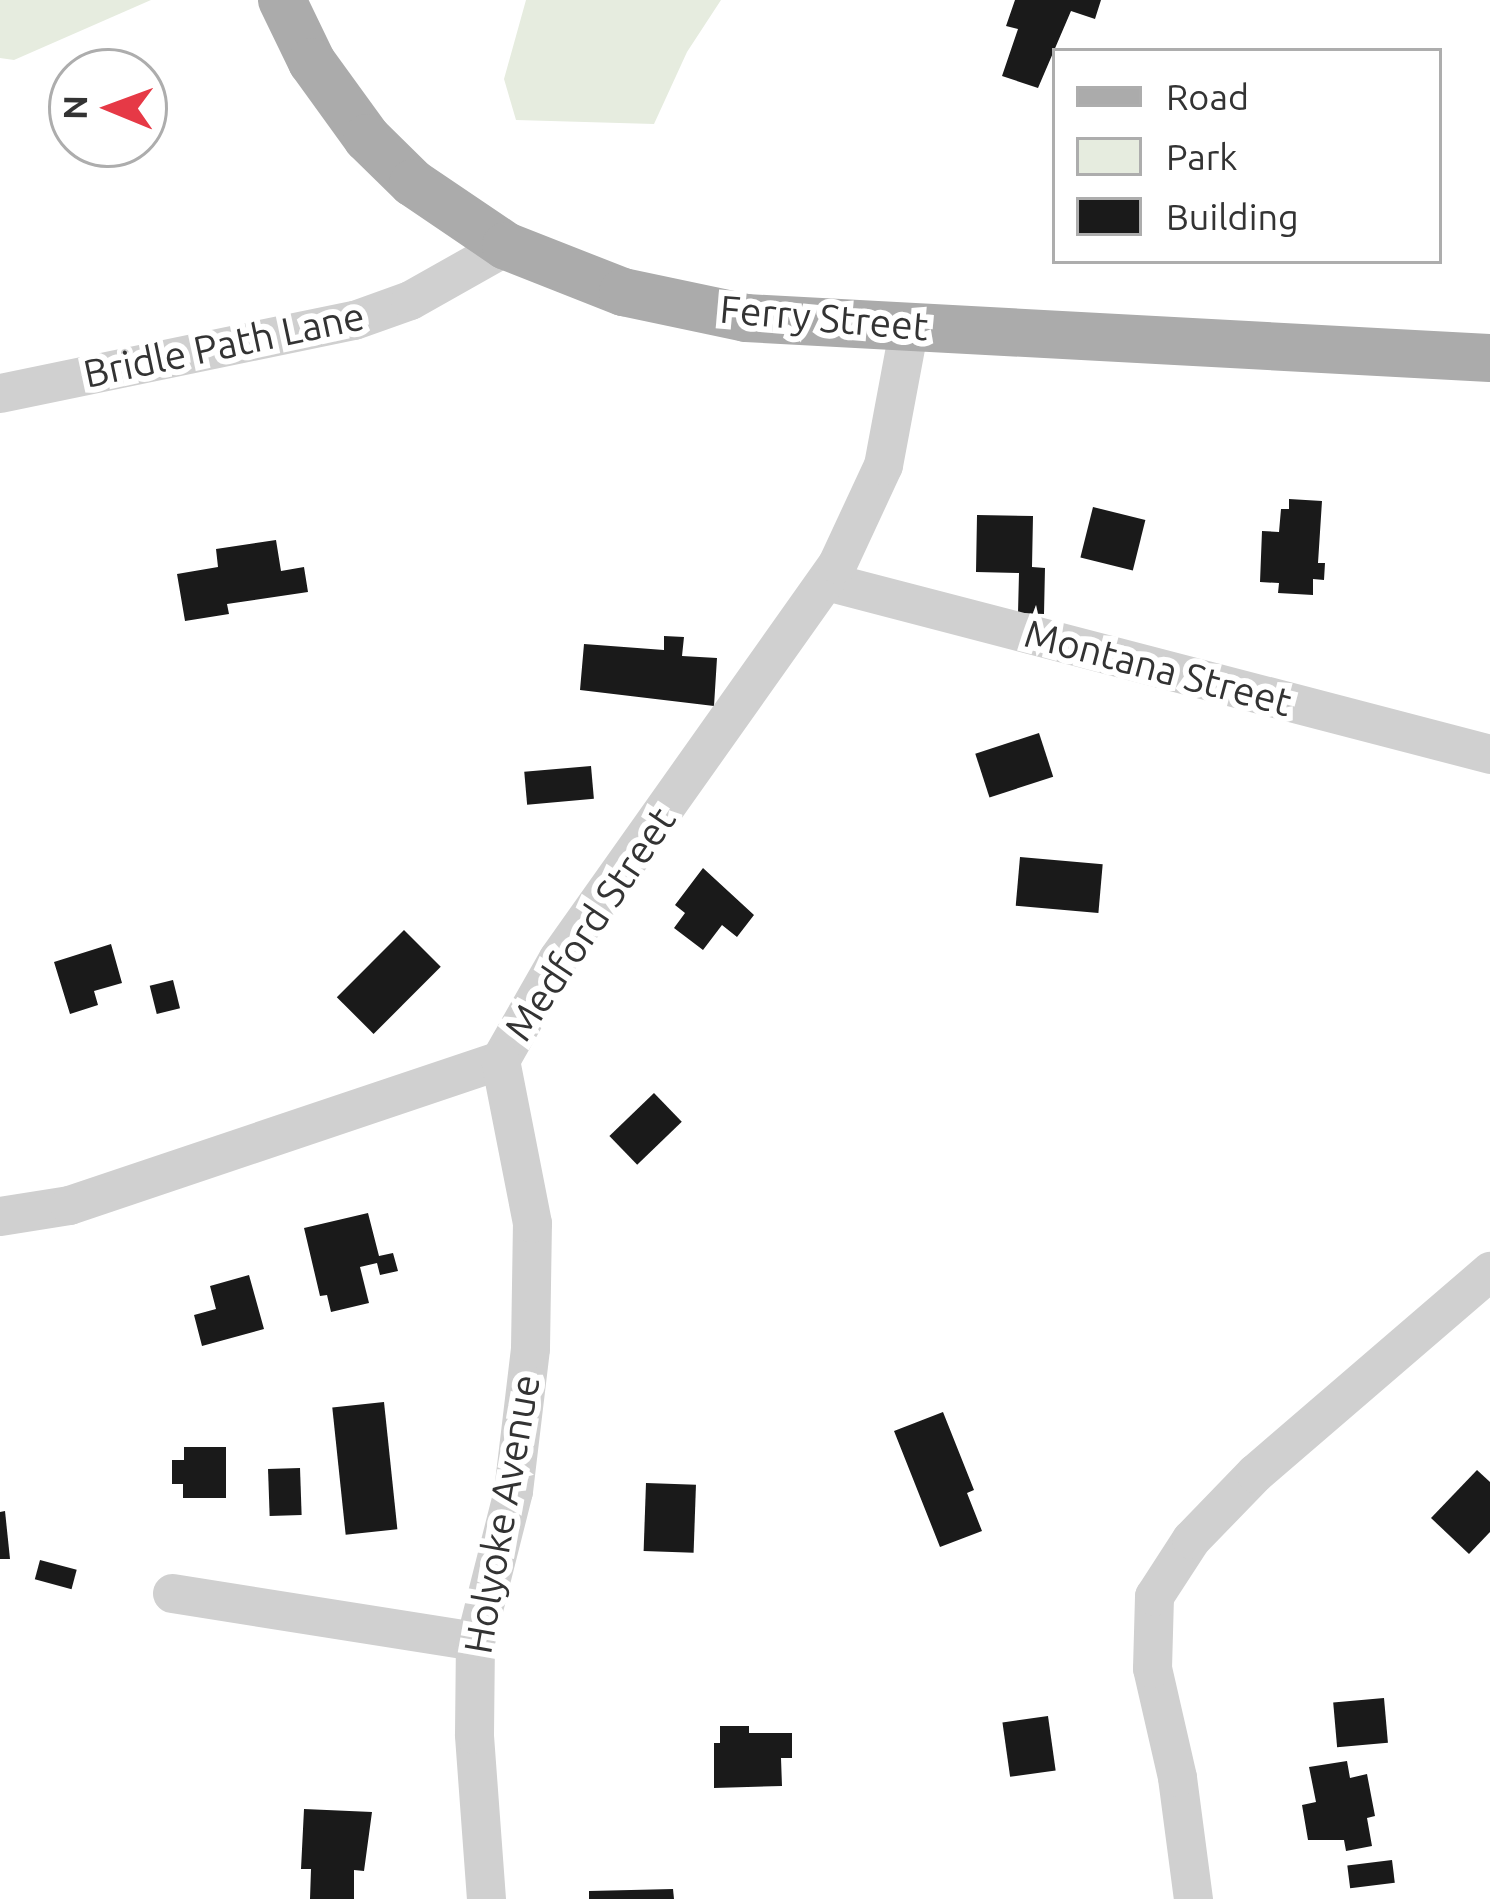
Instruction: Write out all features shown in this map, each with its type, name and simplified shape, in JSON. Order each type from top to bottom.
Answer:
[{"type":"main road","name":"Ferry Street","points":[[282,0],[312,62],[367,138],[413,183],[506,246],[623,292],[746,317],[1490,358]]},
{"type":"street","name":"Bridle Path Lane","points":[[0,393],[354,320],[410,300],[506,246]]},
{"type":"street","name":"Medford Street","points":[[0,1216],[69,1205],[500,1060],[558,958],[826,581],[883,465],[909,326]]},
{"type":"street","name":"Montana Street","points":[[826,581],[1490,754]]},
{"type":"street","name":"Holyoke Avenue","points":[[486,1899],[474,1734],[475,1641],[513,1491],[530,1348],[532,1223],[500,1060]]},
{"type":"street","points":[[1193,1899],[1177,1777],[1152,1668],[1154,1596],[1191,1539],[1255,1473],[1490,1271]]},
{"type":"street","points":[[172,1593],[475,1641]]},
{"type":"green space","points":[[0,0],[151,0],[14,60],[0,58]]},
{"type":"green space","points":[[526,0],[721,0],[687,52],[654,124],[516,120],[504,79]]},
{"type":"building","points":[[1015,0],[1101,0],[1095,19],[1071,11],[1038,88],[1002,76],[1018,29],[1006,26]]},
{"type":"building","points":[[1289,499],[1322,501],[1318,563],[1325,563],[1324,580],[1313,579],[1313,595],[1278,593],[1279,583],[1260,582],[1262,531],[1279,532],[1281,509],[1289,509]]},
{"type":"building","points":[[1093,507],[1145,520],[1133,571],[1080,557]]},
{"type":"building","points":[[977,515],[1033,516],[1032,567],[1045,568],[1044,614],[1018,613],[1019,573],[976,572]]},
{"type":"building","points":[[276,540],[281,571],[304,567],[308,592],[227,604],[229,614],[185,621],[177,574],[218,567],[216,549]]},
{"type":"building","points":[[664,636],[684,637],[682,656],[717,658],[714,706],[580,690],[584,644],[664,650]]},
{"type":"building","points":[[1039,733],[1053,777],[989,797],[975,754]]},
{"type":"building","points":[[591,766],[594,799],[527,805],[524,772]]},
{"type":"building","points":[[1020,857],[1103,864],[1098,913],[1016,906]]},
{"type":"building","points":[[703,868],[754,915],[737,937],[722,925],[703,950],[674,928],[685,913],[675,905]]},
{"type":"building","points":[[404,930],[441,967],[374,1034],[337,997]]},
{"type":"building","points":[[111,944],[122,983],[94,991],[98,1005],[70,1014],[54,962]]},
{"type":"building","points":[[173,980],[180,1008],[157,1014],[150,986]]},
{"type":"building","points":[[654,1093],[682,1122],[637,1165],[609,1136]]},
{"type":"building","points":[[368,1213],[379,1256],[393,1253],[398,1271],[380,1275],[377,1263],[360,1267],[369,1303],[331,1312],[327,1295],[320,1296],[304,1228]]},
{"type":"building","points":[[249,1275],[264,1329],[202,1346],[194,1315],[216,1309],[210,1286]]},
{"type":"building","points":[[384,1402],[397,1529],[346,1535],[332,1407]]},
{"type":"building","points":[[943,1412],[974,1490],[967,1493],[982,1531],[940,1547],[894,1431]]},
{"type":"building","points":[[184,1447],[226,1447],[226,1498],[183,1498],[183,1484],[172,1484],[172,1460],[184,1460]]},
{"type":"building","points":[[300,1468],[302,1515],[270,1516],[268,1469]]},
{"type":"building","points":[[1477,1470],[1490,1482],[1490,1532],[1469,1554],[1431,1518]]},
{"type":"building","points":[[646,1483],[696,1485],[694,1553],[644,1551]]},
{"type":"building","points":[[5,1511],[10,1559],[0,1559],[0,1512]]},
{"type":"building","points":[[40,1560],[77,1570],[72,1589],[35,1579]]},
{"type":"building","points":[[1384,1698],[1388,1743],[1337,1747],[1333,1702]]},
{"type":"building","points":[[1048,1716],[1056,1770],[1010,1777],[1002,1722]]},
{"type":"building","points":[[720,1726],[749,1726],[749,1733],[792,1733],[792,1758],[781,1758],[782,1786],[714,1788],[714,1743],[720,1743]]},
{"type":"building","points":[[1347,1761],[1350,1778],[1367,1774],[1375,1816],[1367,1818],[1372,1846],[1346,1851],[1344,1840],[1308,1840],[1302,1805],[1316,1802],[1309,1767]]},
{"type":"building","points":[[304,1809],[372,1812],[364,1871],[354,1870],[354,1899],[310,1899],[311,1869],[301,1869]]},
{"type":"building","points":[[1392,1860],[1395,1883],[1350,1888],[1347,1865]]},
{"type":"building","points":[[673,1889],[674,1899],[589,1899],[589,1891]]}]
